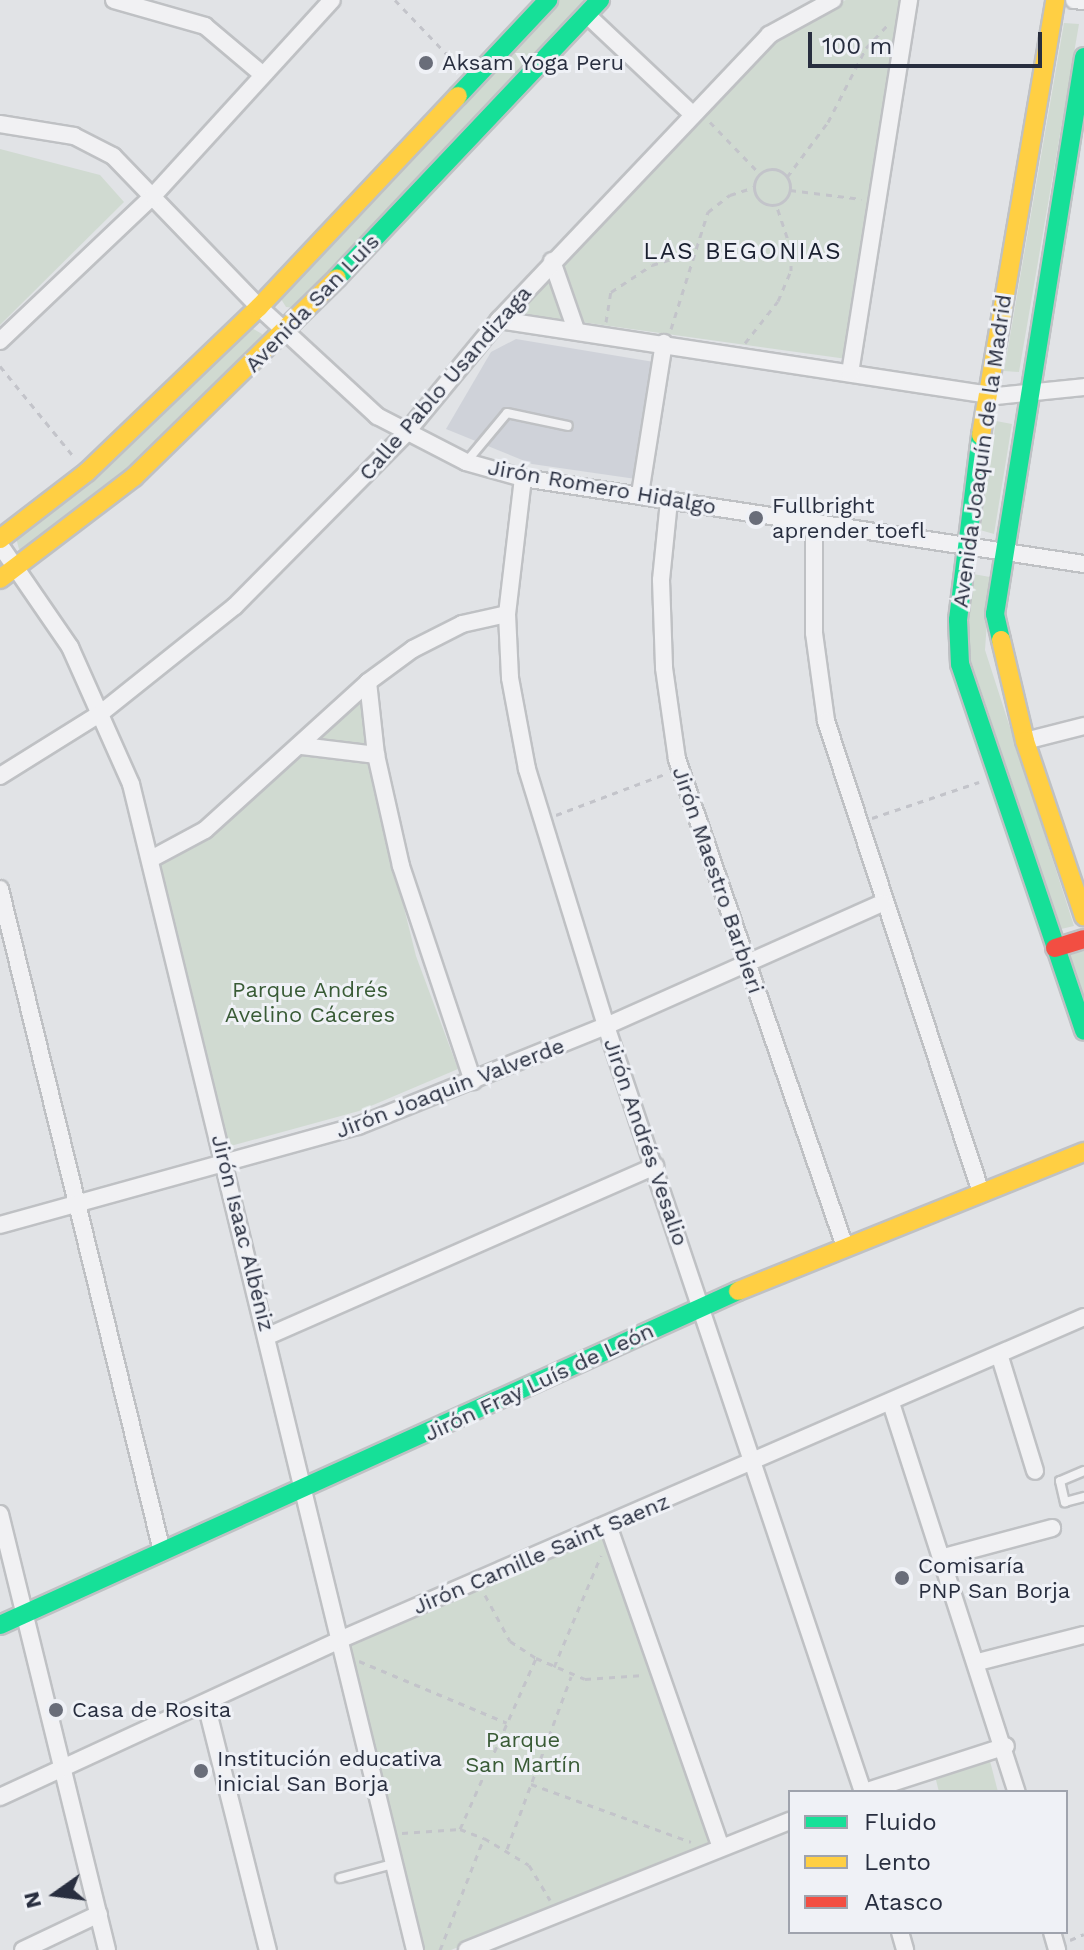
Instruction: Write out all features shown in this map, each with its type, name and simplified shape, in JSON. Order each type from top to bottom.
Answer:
[{"type":"street","points":[[114,0],[205,26],[262,74]]},
{"type":"street","points":[[0,341],[153,196],[332,0]]},
{"type":"street","name":"Avenida San Luis","points":[[0,542],[87,472],[259,307],[469,78],[548,0]]},
{"type":"street","name":"Avenida San Luis","points":[[0,579],[134,477],[286,332],[600,0]]},
{"type":"street","name":"Calle Pablo Usandizaga","points":[[0,776],[101,713],[235,606],[405,434],[552,261],[697,114],[769,35],[833,0]]},
{"type":"street","points":[[850,373],[909,0]]},
{"type":"street","name":"Avenida Joaquín de la Madrid","points":[[1055,0],[986,395],[965,545],[960,664],[1084,1031]]},
{"type":"street","points":[[1074,0],[1084,1]]},
{"type":"street","points":[[586,14],[697,114]]},
{"type":"street","name":"Avenida Joaquín de la Madrid","points":[[1084,57],[1026,396],[995,614],[1025,741],[1084,916]]},
{"type":"street","name":"Jirón Romero Hidalgo","points":[[0,124],[74,136],[113,156],[286,332],[405,434],[466,462],[523,478],[1084,564]]},
{"type":"street","points":[[552,261],[576,330]]},
{"type":"street","points":[[499,320],[986,395],[1026,396],[1084,387]]},
{"type":"street","points":[[640,494],[666,344]]},
{"type":"street","name":"Jirón Andrés Vesalio","points":[[523,478],[507,614],[510,678],[541,821],[606,1026],[756,1464],[862,1790]]},
{"type":"street","name":"Jirón Maestro Barbieri","points":[[669,501],[661,580],[663,639],[681,768],[845,1247]]},
{"type":"street","points":[[814,522],[814,633],[826,721],[882,903],[981,1193]]},
{"type":"street","name":"Jirón Isaac Albéniz","points":[[0,542],[70,647],[131,784],[227,1166],[339,1647],[415,1950]]},
{"type":"street","points":[[151,859],[205,830],[302,746],[368,682],[435,636],[462,624],[507,614]]},
{"type":"street","points":[[368,682],[376,755],[401,866],[473,1081]]},
{"type":"street","points":[[1025,741],[1084,726]]},
{"type":"street","points":[[302,746],[376,755]]},
{"type":"street","points":[[0,889],[162,1551]]},
{"type":"street","name":"Jirón Joaquin Valverde","points":[[0,1225],[227,1166],[358,1126],[747,966],[882,903]]},
{"type":"street","points":[[1055,948],[1084,939]]},
{"type":"street","name":"Jirón Fray Luís de León","points":[[0,1625],[162,1551],[303,1492],[702,1306],[1084,1152]]},
{"type":"street","points":[[268,1336],[655,1166]]},
{"type":"street","name":"Jirón Camille Saint Saenz","points":[[0,1797],[62,1765],[339,1647],[478,1580],[609,1529],[1084,1317]]},
{"type":"street","points":[[1000,1357],[1035,1471]]},
{"type":"street","points":[[891,1403],[1006,1746],[1017,1790]]},
{"type":"street","points":[[0,1514],[107,1950]]},
{"type":"street","points":[[944,1557],[1052,1528]]},
{"type":"street","points":[[609,1529],[717,1849]]},
{"type":"street","points":[[978,1662],[1084,1635]]},
{"type":"street","points":[[206,1704],[268,1950]]},
{"type":"street","points":[[869,1790],[1006,1746]]},
{"type":"street","points":[[467,1950],[788,1822]]},
{"type":"street","points":[[23,1950],[99,1914]]},
{"type":"lane","points":[[466,462],[507,413],[568,426]]},
{"type":"lane","points":[[1084,1471],[1060,1481],[1065,1502],[1084,1497]]},
{"type":"lane","points":[[340,1878],[393,1864]]},
{"type":"path","points":[[395,0],[469,78]]},
{"type":"path","points":[[787,177],[828,122],[866,48],[887,22],[906,20]]},
{"type":"path","points":[[697,114],[760,174]]},
{"type":"path","points":[[760,174],[775,169],[787,177],[790,190]]},
{"type":"path","points":[[760,174],[755,187],[761,200],[776,204]]},
{"type":"path","points":[[666,344],[675,305],[708,212],[730,195],[755,187]]},
{"type":"path","points":[[790,190],[877,201]]},
{"type":"path","points":[[776,204],[790,190]]},
{"type":"path","points":[[740,359],[748,332],[778,301],[791,271],[791,249],[776,204]]},
{"type":"path","points":[[605,326],[611,292],[652,265],[694,252]]},
{"type":"path","points":[[0,366],[87,472]]},
{"type":"path","points":[[541,821],[681,768]]},
{"type":"path","points":[[857,823],[996,777]]},
{"type":"path","points":[[554,1667],[609,1529]]},
{"type":"path","points":[[478,1580],[510,1641],[536,1658],[572,1675],[619,1680],[659,1672]]},
{"type":"path","points":[[339,1647],[507,1723]]},
{"type":"path","points":[[460,1829],[536,1658]]},
{"type":"path","points":[[507,1849],[572,1675]]},
{"type":"path","points":[[531,1784],[717,1849]]},
{"type":"path","points":[[386,1836],[460,1829],[484,1838],[507,1849],[529,1865],[558,1913]]},
{"type":"path","points":[[440,1950],[484,1838]]},
{"type":"shaded area","points":[[516,339],[654,362],[636,479],[532,464],[446,429],[491,352]]},
{"type":"green space","points":[[557,0],[588,0],[364,233],[309,298],[296,308],[286,307],[281,299]]},
{"type":"green space","points":[[846,0],[900,0],[847,359],[581,322],[559,262],[771,41],[810,14]]},
{"type":"green space","points":[[1064,23],[1079,24],[1019,372],[1004,371]]},
{"type":"green space","points":[[0,149],[100,175],[124,202],[0,325]]},
{"type":"green space","points":[[552,270],[570,322],[512,318]]},
{"type":"green space","points":[[250,327],[262,334],[263,341],[138,462],[27,551],[19,549],[16,538]]},
{"type":"green space","points":[[996,421],[1012,424],[994,534],[980,530]]},
{"type":"green space","points":[[973,574],[990,577],[985,650],[1074,926],[1061,929],[967,649]]},
{"type":"green space","points":[[359,690],[366,748],[310,742]]},
{"type":"green space","name":"Parque Andrés Avelino Cáceres","points":[[303,751],[367,759],[416,956],[458,1069],[359,1111],[227,1147],[157,862]]},
{"type":"green space","points":[[1084,951],[1084,1000],[1069,954]]},
{"type":"green space","name":"Parque San Martín","points":[[604,1537],[712,1842],[451,1950],[421,1950],[344,1644]]},
{"type":"green space","points":[[990,1761],[997,1790],[938,1790],[935,1776]]},
{"type":"traffic: fast","points":[[458,96],[548,0]]},
{"type":"traffic: fast","points":[[337,278],[600,0]]},
{"type":"traffic: fast","points":[[1001,640],[995,614],[1084,57]]},
{"type":"traffic: fast","points":[[981,435],[958,620],[960,664],[1084,1031]]},
{"type":"traffic: fast","points":[[0,1625],[738,1291]]},
{"type":"traffic: slow","points":[[981,435],[1055,0]]},
{"type":"traffic: slow","points":[[0,539],[87,472],[259,307],[458,96]]},
{"type":"traffic: slow","points":[[0,579],[134,477],[337,278]]},
{"type":"traffic: slow","points":[[1001,640],[1025,741],[1084,916]]},
{"type":"traffic: slow","points":[[738,1291],[1084,1152]]},
{"type":"traffic: jam","points":[[1055,948],[1084,939]]},
{"type":"place","name":"Aksam Yoga Peru","points":[[426,63]]},
{"type":"place","name":"Fullbright aprender toefl","points":[[756,518]]},
{"type":"place","name":"Comisaría PNP San Borja","points":[[902,1578]]},
{"type":"place","name":"Casa de Rosita","points":[[56,1710]]},
{"type":"place","name":"Institución educativa inicial San Borja","points":[[201,1771]]},
{"type":"district","name":"LAS BEGONIAS","points":[[743,252]]}]
